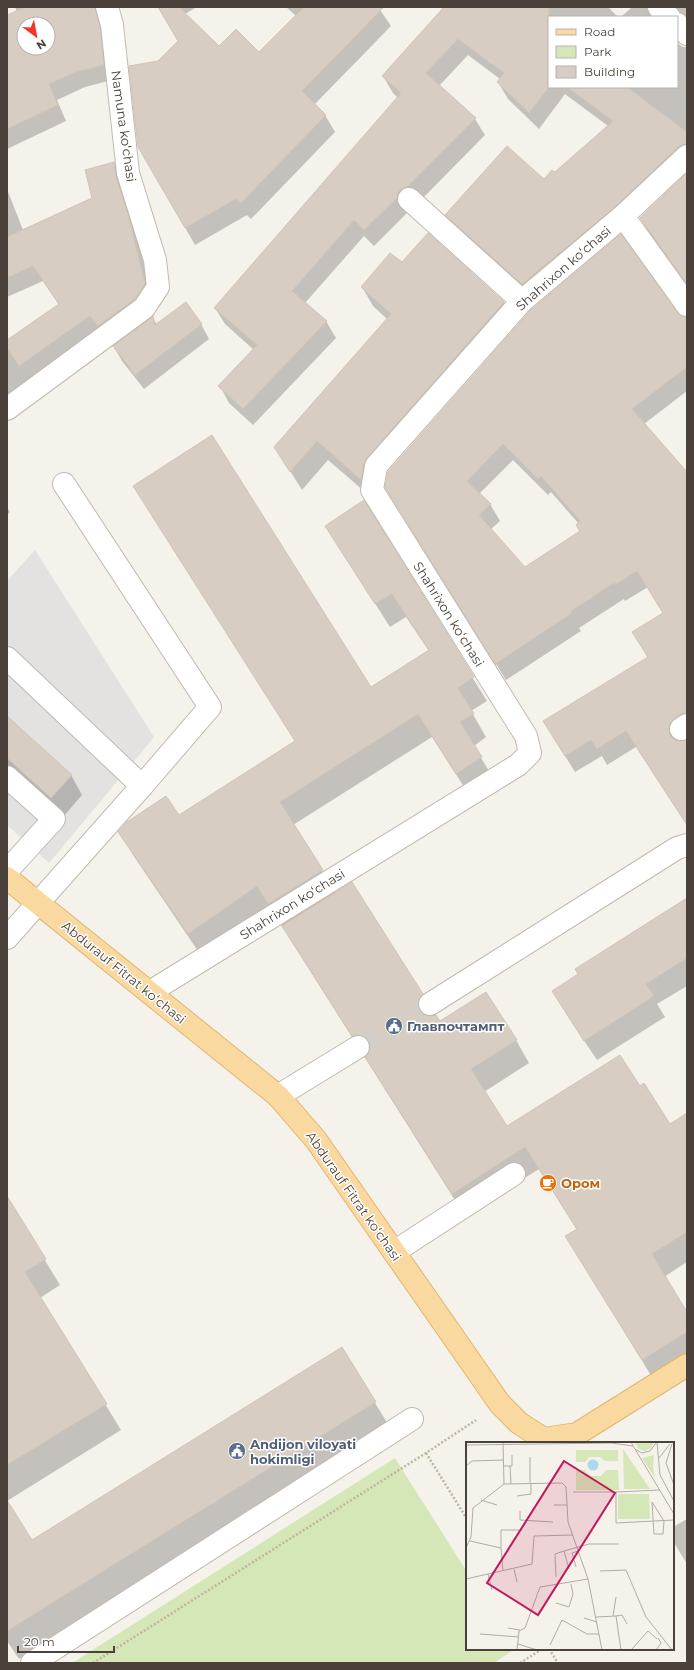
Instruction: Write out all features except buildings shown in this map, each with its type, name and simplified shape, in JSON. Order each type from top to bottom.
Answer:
[{"type":"main road","name":"Abdurauf Fitrat koʻchasi","points":[[7,878],[278,1096],[316,1140],[500,1404],[519,1423],[544,1439],[577,1434],[687,1364]]},
{"type":"street","name":"Namuna koʻchasi","points":[[7,409],[144,308],[158,287],[155,260],[128,173],[112,25],[107,7]]},
{"type":"street","points":[[659,7],[668,16]]},
{"type":"street","points":[[678,25],[687,34]]},
{"type":"street","name":"Shahrixon koʻchasi","points":[[150,992],[518,765],[530,752],[526,736],[372,490],[376,466],[522,301],[623,216],[687,156]]},
{"type":"street","points":[[409,199],[522,301]]},
{"type":"street","points":[[623,216],[687,306]]},
{"type":"street","points":[[7,938],[39,904],[210,707],[64,484]]},
{"type":"street","points":[[7,658],[142,786]]},
{"type":"street","points":[[7,777],[54,819],[7,871]]},
{"type":"street","points":[[430,1004],[676,848],[687,845]]},
{"type":"street","points":[[278,1096],[358,1047]]},
{"type":"street","points":[[394,1252],[514,1174]]},
{"type":"street","points":[[32,1663],[412,1419]]},
{"type":"path","points":[[93,1663],[426,1453],[500,1404]]},
{"type":"path","points":[[426,1453],[466,1517]]},
{"type":"path","points":[[520,1663],[540,1650]]},
{"type":"path","points":[[550,1650],[558,1663]]},
{"type":"green space","points":[[395,1458],[466,1570],[466,1650],[514,1650],[494,1663],[72,1663]]},
{"type":"shaded area","points":[[35,550],[154,737],[49,863],[7,825],[7,581]]},
{"type":"tunnel","points":[[358,1047],[430,1004]]},
{"type":"place","name":"Главпочтампт","points":[[394,1026]]},
{"type":"place","name":"Ором","points":[[548,1183]]},
{"type":"place","name":"Andijon vilоyati hоkimligi","points":[[237,1451]]}]
